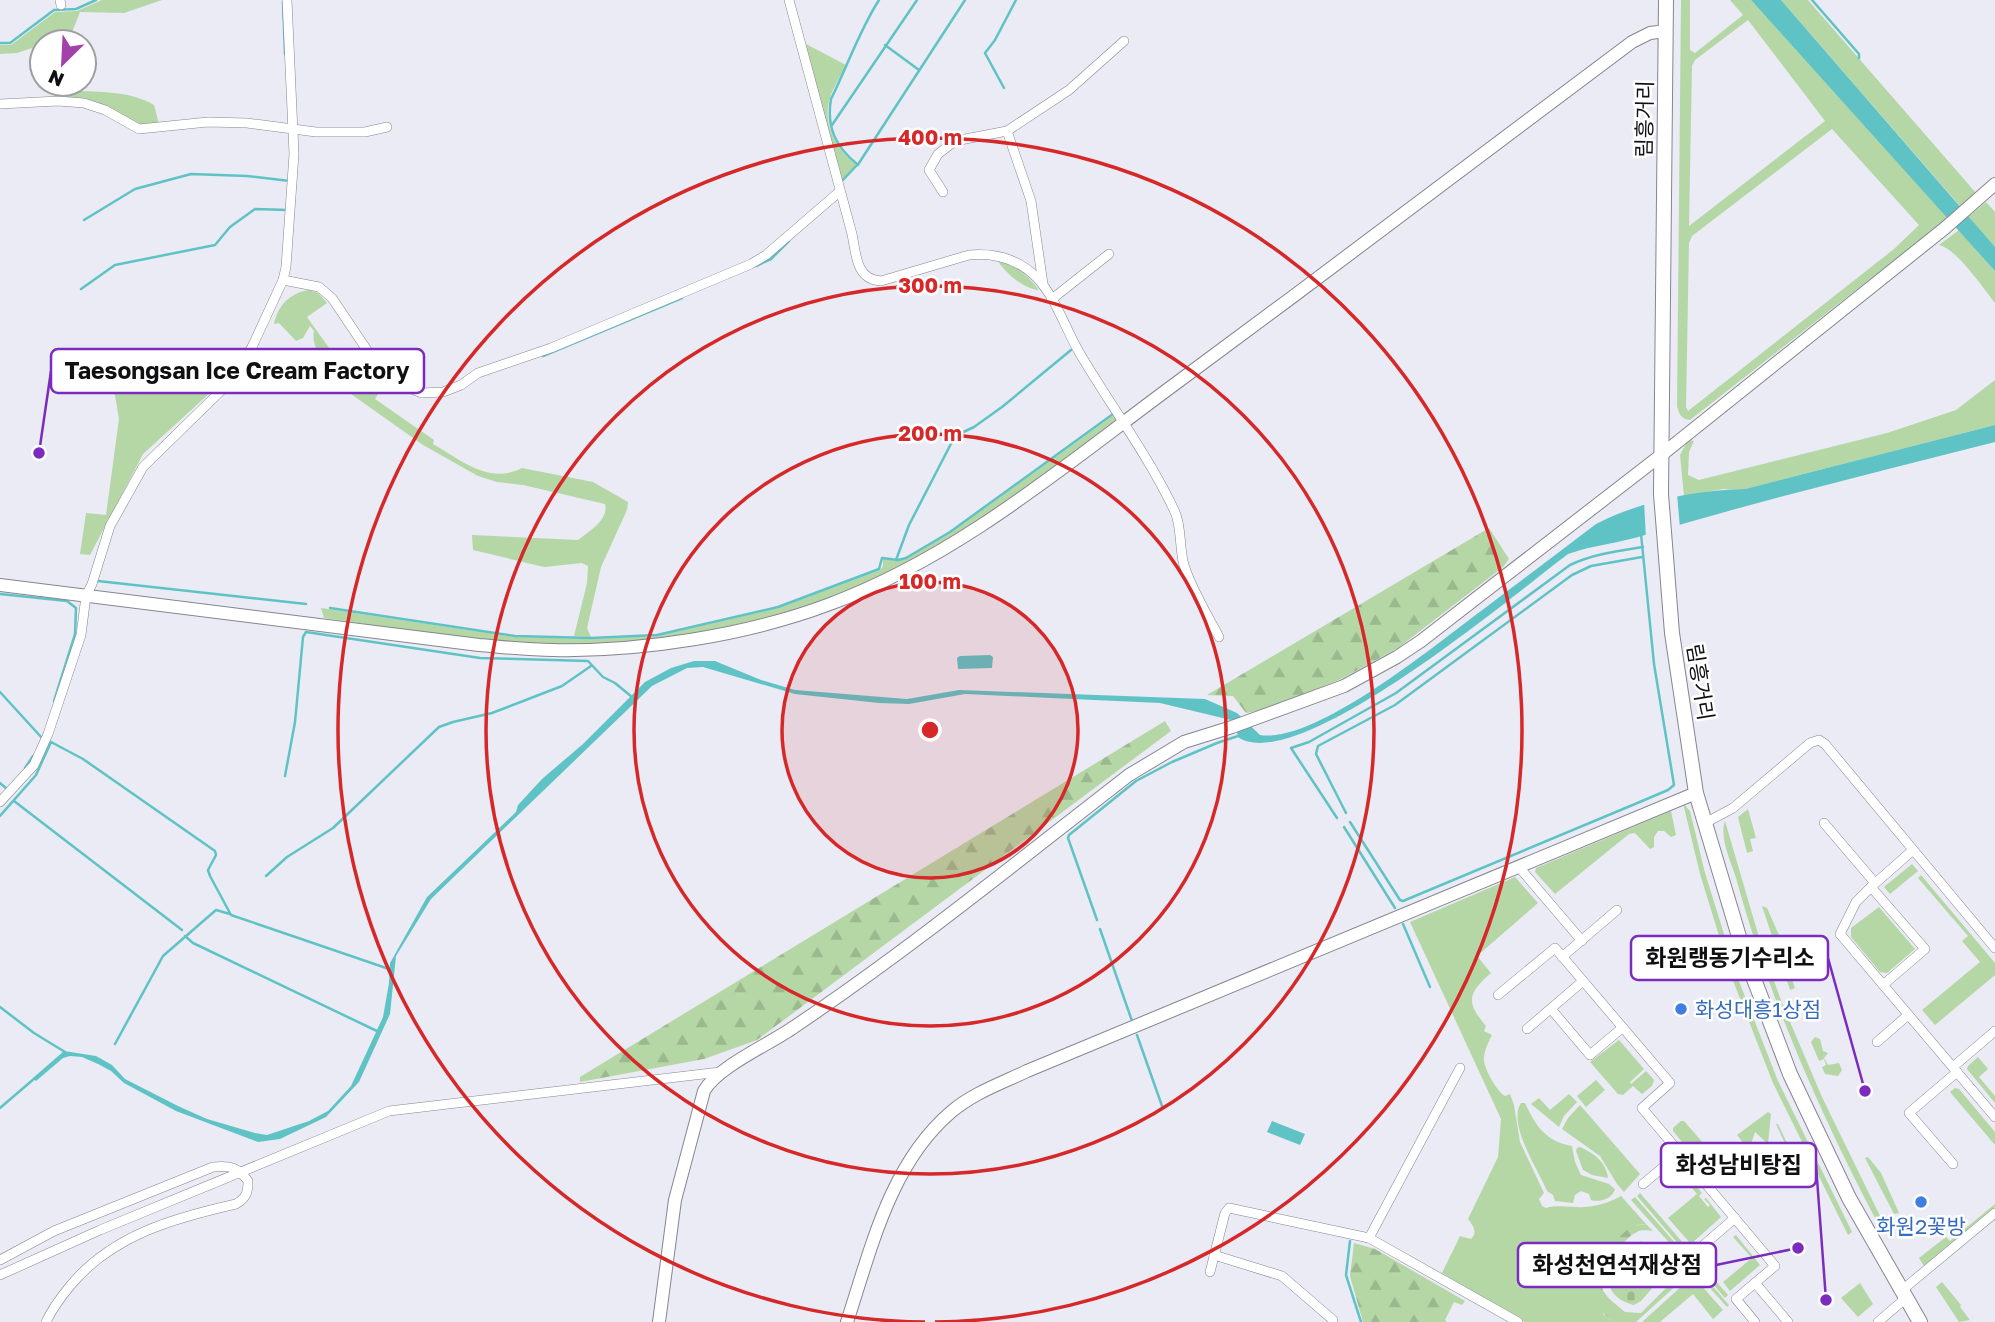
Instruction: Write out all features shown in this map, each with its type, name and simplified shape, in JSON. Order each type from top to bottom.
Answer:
[{"type":"main road","name":"림흥거리","points":[[1666,0],[1661,494],[1672,633],[1696,793],[1742,950],[1790,1074],[1849,1198],[1920,1322]]},
{"type":"street","points":[[0,802],[34,765],[44,744],[81,635],[86,596],[110,526],[143,467],[231,381],[252,346],[283,280],[291,213],[293,129],[287,0]]},
{"type":"street","points":[[789,0],[858,263],[864,275],[872,281],[881,281],[969,255],[982,254],[997,255],[1013,261],[1031,273],[1052,299],[1078,350],[1177,516],[1184,565],[1219,637]]},
{"type":"street","points":[[0,584],[479,645],[551,650],[646,645],[712,635],[829,605],[906,572],[984,525],[1362,246],[1632,42],[1650,33],[1666,31]]},
{"type":"street","points":[[943,192],[929,170],[938,154],[955,141],[969,136],[1007,131],[1069,90],[1124,41]]},
{"type":"street","points":[[0,104],[58,101],[84,103],[105,110],[139,129],[208,121],[316,132],[365,132],[387,127]]},
{"type":"street","points":[[1007,131],[1031,201],[1043,286]]},
{"type":"street","points":[[659,1322],[675,1200],[704,1091],[720,1072],[794,1027],[921,937],[1129,775],[1184,742],[1344,686],[1397,657],[1660,456],[1945,228],[1995,184]]},
{"type":"street","points":[[283,280],[319,287],[332,298],[389,377],[422,393],[443,392],[461,385],[478,373],[551,348],[751,264],[766,255],[839,192]]},
{"type":"street","points":[[1052,299],[1109,254]]},
{"type":"street","points":[[1705,823],[1733,808],[1810,743],[1819,740],[1995,948]]},
{"type":"street","points":[[847,1322],[882,1215],[893,1190],[928,1137],[951,1112],[978,1094],[1027,1071],[1696,793]]},
{"type":"street","points":[[1824,823],[1924,949],[1883,985]]},
{"type":"street","points":[[1913,850],[1856,902],[1840,934],[1995,1116]]},
{"type":"street","points":[[1518,866],[1582,941]]},
{"type":"street","points":[[1562,957],[1617,911]]},
{"type":"street","points":[[1498,995],[1555,948],[1670,1083],[1642,1108],[1774,1266],[1736,1299],[1755,1322]]},
{"type":"street","points":[[1527,1029],[1583,981]]},
{"type":"street","points":[[1551,1009],[1590,1055],[1622,1028]]},
{"type":"street","points":[[1877,1042],[1909,1015]]},
{"type":"street","points":[[1953,1164],[1909,1113],[1995,1031]]},
{"type":"street","points":[[1369,1238],[1460,1068]]},
{"type":"street","points":[[0,1275],[100,1230],[388,1111],[720,1072]]},
{"type":"street","points":[[1643,1184],[1680,1153]]},
{"type":"street","points":[[0,1259],[54,1231],[213,1167],[226,1165],[242,1173],[248,1181],[248,1191],[244,1199],[236,1205],[175,1219],[147,1229],[94,1261],[62,1297],[46,1322]]},
{"type":"street","points":[[1210,1272],[1224,1213],[1229,1208],[1369,1238],[1518,1322]]},
{"type":"street","points":[[1878,1322],[1903,1295],[1995,1213]]},
{"type":"street","points":[[1699,1250],[1735,1218]]},
{"type":"street","points":[[1214,1255],[1282,1276],[1333,1320]]},
{"type":"street","points":[[1755,1283],[1788,1322]]},
{"type":"green space","points":[[102,0],[162,0],[124,13],[80,12],[74,28],[34,28],[55,12],[77,11]]},
{"type":"green space","points":[[1681,0],[1690,0],[1690,50],[1695,53],[1743,15],[1730,0],[1751,0],[1948,218],[1690,420],[1681,416],[1677,406]],"holes":[[[1748,20],[1825,121],[1689,226],[1692,66],[1695,60]],[[1832,129],[1919,225],[1894,249],[1688,411],[1689,243],[1692,236]]]},
{"type":"green space","points":[[1781,0],[1808,0],[1976,193],[1960,206]]},
{"type":"green space","points":[[28,32],[28,49],[0,54],[0,45],[11,45]]},
{"type":"green space","points":[[804,43],[846,65],[830,96],[828,120],[838,145],[856,165],[839,181]]},
{"type":"green space","points":[[98,92],[137,97],[154,105],[159,124],[140,127],[59,98],[98,98]]},
{"type":"green space","points":[[1986,202],[1995,212],[1995,247],[1968,217]]},
{"type":"green space","points":[[1959,230],[1995,271],[1995,303],[1961,261],[1939,245]]},
{"type":"green space","points":[[996,258],[1020,271],[1039,290],[1014,279]]},
{"type":"green space","points":[[309,290],[318,293],[327,303],[307,317],[342,366],[348,373],[368,362],[387,380],[375,399],[434,440],[433,444],[465,463],[487,472],[510,473],[522,468],[593,482],[628,502],[627,510],[601,567],[587,628],[591,637],[574,636],[587,583],[588,566],[582,563],[544,567],[473,550],[472,535],[578,540],[601,520],[605,504],[478,476],[423,445],[351,394],[353,388],[320,356],[314,340],[314,331],[310,326],[303,338],[296,341],[279,323],[274,324],[278,311],[286,301]]},
{"type":"green space","points":[[241,352],[224,380],[143,454],[90,555],[80,554],[86,513],[106,515],[119,419],[115,395],[107,387],[110,359],[219,362]]},
{"type":"green space","points":[[1995,380],[1995,425],[1745,489],[1723,489],[1684,496],[1680,455],[1688,440],[1694,441],[1689,452],[1688,475],[1699,480],[1887,433],[1956,410]]},
{"type":"green space","points":[[1114,415],[1118,421],[1012,501],[946,544],[842,593],[731,626],[617,642],[502,642],[324,618],[321,608],[515,637],[591,639],[657,636],[778,608],[880,570],[883,559],[906,559],[950,533]]},
{"type":"green space","points":[[1489,528],[1509,559],[1503,567],[1398,648],[1339,680],[1264,710],[1246,713],[1233,696],[1207,695]]},
{"type":"green space","points":[[1165,721],[1171,731],[757,1040],[704,1059],[580,1082],[580,1077]]},
{"type":"green space","points":[[1683,803],[1690,811],[1705,873],[1734,966],[1729,968],[1700,874]]},
{"type":"green space","points":[[1748,809],[1756,838],[1750,839],[1753,851],[1747,853],[1738,817]]},
{"type":"green space","points":[[1671,811],[1676,835],[1671,837],[1664,831],[1658,831],[1654,837],[1654,847],[1650,849],[1635,833],[1629,834],[1555,894],[1535,872],[1536,868]]},
{"type":"green space","points":[[1725,821],[1763,951],[1782,1003],[1822,1097],[1881,1218],[1876,1220],[1815,1096],[1780,1010],[1726,850],[1723,834]]},
{"type":"green space","points":[[1912,864],[1918,871],[1890,894],[1884,887]]},
{"type":"green space","points":[[1921,875],[1995,963],[1995,975],[1935,1025],[1922,1010],[1980,962],[1962,941],[1968,936],[1918,878]]},
{"type":"green space","points":[[1515,877],[1538,903],[1477,956],[1491,973],[1477,987],[1472,998],[1475,1011],[1486,1026],[1484,1031],[1492,1035],[1484,1061],[1498,1089],[1505,1096],[1510,1094],[1520,1142],[1544,1193],[1539,1199],[1542,1206],[1587,1207],[1621,1196],[1646,1224],[1637,1225],[1599,1268],[1603,1314],[1614,1322],[1525,1322],[1442,1273],[1460,1236],[1471,1239],[1474,1234],[1468,1219],[1498,1157],[1501,1119],[1410,922]]},
{"type":"green space","points":[[1762,906],[1767,908],[1783,944],[1784,954],[1791,964],[1789,971],[1795,988],[1790,990]]},
{"type":"green space","points":[[1879,907],[1915,949],[1887,973],[1880,972],[1851,937],[1851,928]]},
{"type":"green space","points":[[1735,971],[1778,1081],[1852,1232],[1848,1235],[1773,1083],[1730,973]]},
{"type":"green space","points":[[1815,1037],[1820,1039],[1823,1051],[1828,1053],[1824,1058],[1828,1065],[1839,1063],[1842,1070],[1838,1076],[1825,1074],[1822,1067],[1826,1065],[1824,1059],[1819,1061],[1811,1042]]},
{"type":"green space","points":[[1619,1040],[1644,1069],[1631,1084],[1646,1071],[1654,1080],[1652,1086],[1642,1094],[1633,1086],[1623,1095],[1618,1094],[1590,1062]]},
{"type":"green space","points":[[1978,1057],[1988,1069],[1979,1077],[1995,1096],[1995,1103],[1967,1069]]},
{"type":"green space","points":[[1596,1080],[1605,1090],[1586,1107],[1577,1096]]},
{"type":"green space","points":[[1955,1088],[1959,1089],[1995,1132],[1995,1145],[1950,1092]]},
{"type":"green space","points":[[1569,1094],[1577,1102],[1564,1116],[1559,1127],[1531,1104],[1539,1098],[1550,1110]]},
{"type":"green space","points":[[1521,1103],[1525,1103],[1542,1131],[1563,1144],[1572,1146],[1581,1175],[1609,1184],[1615,1189],[1612,1195],[1595,1201],[1591,1200],[1589,1194],[1581,1191],[1575,1195],[1573,1203],[1555,1201],[1553,1195],[1547,1191],[1521,1135],[1518,1112]]},
{"type":"green space","points":[[1580,1105],[1640,1174],[1624,1192],[1600,1156],[1562,1129]]},
{"type":"green space","points":[[1768,1112],[1771,1114],[1768,1144],[1755,1132],[1749,1150],[1737,1135]]},
{"type":"green space","points":[[1684,1121],[1710,1151],[1710,1155],[1702,1162],[1698,1161],[1673,1131]]},
{"type":"green space","points":[[1776,1124],[1804,1179],[1799,1184],[1792,1177],[1794,1166],[1791,1158],[1786,1157],[1780,1162],[1773,1153],[1787,1148]]},
{"type":"green space","points":[[1580,1147],[1598,1159],[1605,1167],[1608,1178],[1583,1170],[1576,1151]]},
{"type":"green space","points":[[1868,1157],[1881,1173],[1899,1213],[1894,1214],[1865,1158]]},
{"type":"green space","points":[[1682,1170],[1702,1193],[1699,1196],[1708,1207],[1710,1205],[1704,1199],[1706,1198],[1721,1217],[1691,1244],[1668,1218],[1697,1194],[1679,1173]]},
{"type":"green space","points":[[1640,1193],[1728,1295],[1725,1298],[1637,1196]]},
{"type":"green space","points":[[1635,1197],[1729,1305],[1727,1307],[1631,1200]]},
{"type":"green space","points":[[1995,1204],[1995,1207],[1924,1266],[1919,1258],[1946,1237],[1950,1241]]},
{"type":"green space","points":[[1646,1224],[1653,1231],[1641,1231],[1632,1235],[1605,1269],[1601,1282],[1606,1295],[1625,1312],[1641,1313],[1686,1268],[1690,1273],[1636,1322],[1614,1322],[1594,1302],[1591,1286],[1605,1257],[1621,1235],[1631,1228]]},
{"type":"green space","points":[[1736,1235],[1760,1265],[1730,1291],[1723,1282],[1752,1258],[1733,1237]]},
{"type":"green space","points":[[1641,1241],[1671,1267],[1641,1301],[1634,1305],[1623,1301],[1611,1290],[1609,1280],[1610,1274]]},
{"type":"green space","points":[[1354,1243],[1375,1249],[1465,1301],[1462,1305],[1454,1302],[1445,1320],[1447,1322],[1363,1322],[1350,1276]]},
{"type":"green space","points":[[1693,1276],[1723,1310],[1713,1319],[1693,1294],[1660,1322],[1642,1322]]},
{"type":"green space","points":[[1942,1282],[1970,1320],[1959,1322],[1936,1287]]},
{"type":"green space","points":[[1860,1283],[1873,1304],[1858,1317],[1841,1298]]},
{"type":"water","points":[[1751,0],[1781,0],[1995,247],[1995,271]]},
{"type":"water","points":[[1995,425],[1995,442],[1568,554],[1406,676],[1355,707],[1307,731],[1267,743],[1238,737],[1231,720],[1160,703],[965,694],[909,704],[879,703],[795,694],[703,667],[687,668],[652,686],[431,899],[396,956],[390,1014],[359,1082],[326,1117],[280,1139],[258,1142],[176,1111],[124,1083],[111,1071],[82,1057],[63,1058],[36,1081],[33,1078],[64,1051],[96,1056],[112,1065],[125,1079],[178,1106],[207,1119],[267,1135],[309,1121],[328,1111],[351,1086],[383,1017],[390,963],[427,897],[516,812],[518,805],[542,779],[583,744],[645,682],[671,668],[694,661],[715,661],[761,680],[795,690],[907,699],[959,690],[1205,699],[1237,713],[1260,735],[1284,734],[1312,724],[1375,689],[1596,524],[1613,516],[1669,498],[1745,489]]},
{"type":"water","points":[[960,656],[993,657],[992,668],[958,669],[957,658]]},
{"type":"water","points":[[1272,1121],[1305,1134],[1300,1145],[1267,1132]]},
{"type":"pier","points":[[1677,494],[1680,528],[1646,538],[1644,501]]},
{"type":"waterway","points":[[0,43],[10,43],[54,10],[76,9],[96,0]]},
{"type":"waterway","points":[[858,165],[834,136],[830,119],[831,99],[879,0]]},
{"type":"waterway","points":[[832,125],[917,0]]},
{"type":"waterway","points":[[840,183],[859,163],[965,0]]},
{"type":"waterway","points":[[1004,88],[985,53],[1016,0]]},
{"type":"waterway","points":[[1812,0],[1859,54],[1859,58]]},
{"type":"waterway","points":[[283,2],[285,54]]},
{"type":"waterway","points":[[885,45],[919,70]]},
{"type":"waterway","points":[[84,220],[135,189],[191,174],[290,181]]},
{"type":"waterway","points":[[81,289],[115,265],[215,245],[230,227],[255,209],[288,210]]},
{"type":"waterway","points":[[756,266],[771,259],[789,241]]},
{"type":"waterway","points":[[543,356],[682,298]]},
{"type":"waterway","points":[[896,560],[909,525],[955,436],[974,427],[1002,407],[1071,350]]},
{"type":"waterway","points":[[330,608],[515,636],[591,638],[657,635],[778,607],[879,569],[882,558],[906,558],[950,532],[1113,414]]},
{"type":"waterway","points":[[1350,822],[1403,901],[1668,790],[1674,785],[1654,664],[1641,534]]},
{"type":"waterway","points":[[1337,818],[1291,748],[1309,742],[1396,693],[1570,565],[1597,556],[1643,547]]},
{"type":"waterway","points":[[1346,813],[1316,754],[1318,746],[1395,705],[1572,575],[1591,566],[1642,557]]},
{"type":"waterway","points":[[98,581],[306,604]]},
{"type":"waterway","points":[[0,594],[67,601],[76,608],[75,634],[54,701]]},
{"type":"waterway","points":[[285,776],[295,722],[303,637],[306,632],[480,658],[588,661],[603,677],[632,697]]},
{"type":"waterway","points":[[266,876],[287,857],[333,828],[439,727],[492,713],[562,686],[591,666]]},
{"type":"waterway","points":[[0,692],[42,738]]},
{"type":"waterway","points":[[1097,920],[1069,835],[1136,781],[1172,762],[1241,735]]},
{"type":"waterway","points":[[0,816],[36,775],[51,742],[83,759],[215,851],[216,855],[208,870],[231,915],[392,970]]},
{"type":"waterway","points":[[25,768],[33,756]]},
{"type":"waterway","points":[[0,783],[7,789]]},
{"type":"waterway","points":[[14,801],[182,930]]},
{"type":"waterway","points":[[1344,827],[1395,908]]},
{"type":"waterway","points":[[115,1044],[163,956],[216,910],[230,914]]},
{"type":"waterway","points":[[1403,924],[1430,987]]},
{"type":"waterway","points":[[1100,929],[1132,1021]]},
{"type":"waterway","points":[[185,936],[193,943],[379,1032]]},
{"type":"waterway","points":[[0,1007],[65,1052]]},
{"type":"waterway","points":[[1137,1035],[1162,1106]]},
{"type":"waterway","points":[[0,1108],[35,1078]]},
{"type":"waterway","points":[[1350,1241],[1346,1275],[1361,1322]]},
{"type":"place","name":"Taesongsan Ice Cream Factory","points":[[39,453]]},
{"type":"place","name":"화성대흥1상점","points":[[1681,1009]]},
{"type":"place","name":"화원랭동기수리소","points":[[1865,1091]]},
{"type":"place","name":"화원2꽃방","points":[[1921,1202]]},
{"type":"place","name":"화성천연석재상점","points":[[1798,1248]]},
{"type":"place","name":"화성남비탕집","points":[[1826,1300]]}]
